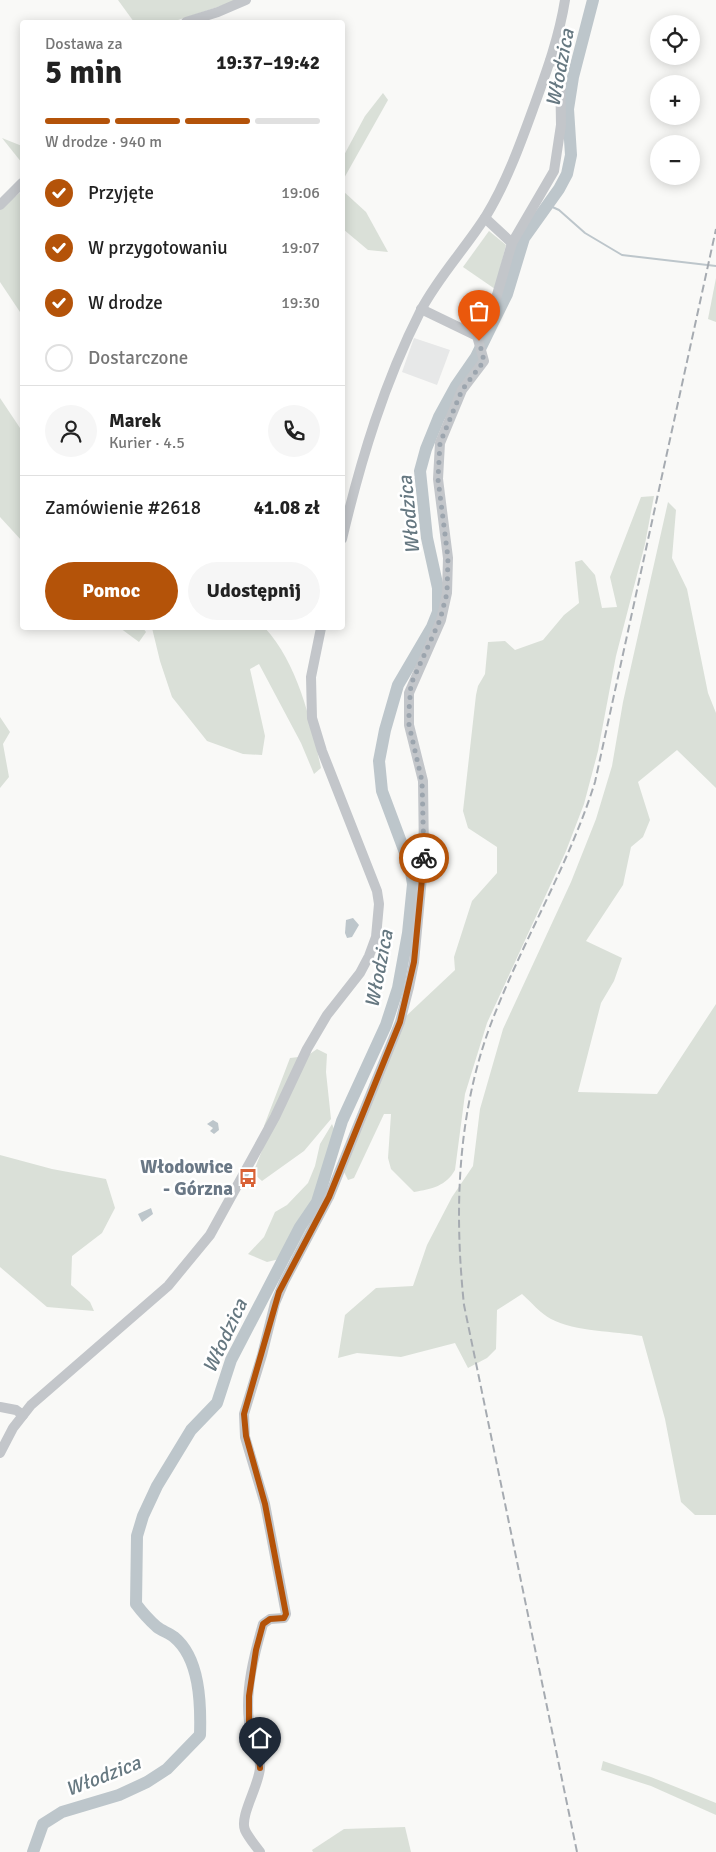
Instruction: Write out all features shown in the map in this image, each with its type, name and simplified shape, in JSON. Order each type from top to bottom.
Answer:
[{"type":"street","points":[[192,20],[246,0]]},
{"type":"street","points":[[345,528],[374,418],[400,353],[439,280],[484,218],[518,151],[550,61],[565,0]]},
{"type":"street","points":[[260,1852],[244,1829],[244,1820],[254,1796],[260,1768],[258,1747],[249,1724],[249,1696],[256,1650],[263,1624],[270,1619],[284,1618],[286,1614],[265,1504],[246,1436],[244,1414],[275,1303],[284,1282],[329,1197],[400,1022],[409,987],[414,962],[424,856],[422,781],[409,725],[409,693],[440,620],[447,593],[448,558],[438,487],[440,443],[462,390],[484,361],[478,338],[497,294],[512,243],[554,171],[561,125],[560,62],[550,61]]},
{"type":"street","points":[[0,205],[20,185]]},
{"type":"street","points":[[484,218],[512,243]]},
{"type":"street","points":[[422,310],[478,338]]},
{"type":"street","points":[[0,1453],[23,1415],[47,1390],[168,1286],[200,1249],[275,1117],[307,1049],[327,1015],[360,973],[369,956],[376,937],[379,904],[377,890],[322,751],[312,718],[311,677],[321,630]]},
{"type":"street","points":[[0,1408],[16,1410],[23,1415]]},
{"type":"shaded area","points":[[118,0],[239,0],[178,20],[133,20]]},
{"type":"shaded area","points":[[383,93],[388,100],[345,176],[345,153],[365,116]]},
{"type":"shaded area","points":[[2,138],[20,145],[20,160]]},
{"type":"shaded area","points":[[20,193],[20,312],[0,282],[0,209]]},
{"type":"shaded area","points":[[345,193],[366,212],[388,252],[368,250],[345,231]]},
{"type":"shaded area","points":[[489,231],[506,245],[495,289],[463,267]]},
{"type":"shaded area","points":[[716,278],[716,322],[708,319]]},
{"type":"shaded area","points":[[414,338],[450,350],[437,385],[402,372]]},
{"type":"shaded area","points":[[0,398],[20,428],[20,539],[0,517]]},
{"type":"shaded area","points":[[654,496],[645,544],[616,656],[598,751],[584,804],[566,851],[487,1023],[465,1094],[455,1170],[447,1180],[438,1186],[414,1192],[391,1169],[388,1158],[391,1114],[384,1114],[354,1178],[348,1180],[344,1172],[404,1018],[455,970],[454,957],[472,901],[497,873],[497,847],[468,828],[463,811],[476,695],[478,686],[485,674],[488,642],[505,641],[515,650],[543,640],[564,615],[579,603],[575,562],[582,560],[595,575],[602,608],[617,607],[610,577],[641,497]]},
{"type":"shaded area","points":[[668,502],[676,510],[672,558],[687,589],[708,693],[716,713],[716,788],[677,750],[638,782],[650,820],[643,837],[631,847],[623,885],[586,941],[622,958],[614,981],[601,1003],[578,1092],[657,1094],[716,1004],[716,1515],[695,1515],[681,1502],[665,1419],[642,1336],[583,1329],[561,1323],[544,1314],[522,1294],[497,1310],[496,1349],[487,1358],[468,1368],[455,1343],[401,1357],[357,1353],[338,1358],[345,1315],[376,1288],[413,1286],[427,1245],[452,1197],[473,1166],[480,1109],[503,1029],[571,882],[596,819],[612,766],[623,702]]},
{"type":"shaded area","points":[[123,630],[144,630],[146,632],[139,642]]},
{"type":"shaded area","points":[[152,630],[267,630],[286,658],[295,676],[308,713],[321,768],[314,774],[301,743],[259,664],[250,669],[265,736],[262,755],[243,754],[207,741],[172,697]]},
{"type":"shaded area","points":[[0,717],[10,732],[3,744],[9,777],[0,788]]},
{"type":"shaded area","points":[[353,918],[359,925],[352,937],[347,938],[345,933],[346,920]]},
{"type":"shaded area","points":[[317,1049],[327,1054],[326,1072],[331,1119],[304,1151],[262,1181],[253,1173],[263,1148],[264,1126],[290,1058],[307,1056]]},
{"type":"shaded area","points":[[213,1120],[218,1123],[219,1130],[214,1134],[210,1131],[213,1128],[207,1124]]},
{"type":"shaded area","points":[[332,1124],[334,1129],[325,1160],[314,1215],[292,1256],[267,1262],[248,1254],[264,1237],[275,1212],[287,1205],[308,1183],[315,1166],[320,1144]]},
{"type":"shaded area","points":[[0,1155],[52,1169],[106,1179],[115,1208],[102,1233],[72,1256],[71,1285],[90,1302],[94,1311],[47,1307],[0,1267]]},
{"type":"shaded area","points":[[151,1208],[153,1214],[142,1222],[138,1214]]},
{"type":"shaded area","points":[[603,1761],[651,1777],[716,1803],[716,1815],[651,1786],[601,1770]]},
{"type":"shaded area","points":[[405,1827],[411,1852],[313,1852],[312,1850],[344,1829]]},
{"type":"waterway","name":"Włodzica","points":[[33,1852],[43,1824],[62,1812],[119,1795],[147,1782],[167,1769],[200,1735],[199,1696],[194,1669],[189,1657],[183,1646],[174,1637],[157,1627],[136,1604],[137,1536],[143,1516],[157,1486],[191,1430],[217,1403],[231,1360],[300,1227],[317,1202],[342,1121],[386,1025],[398,988],[408,933],[413,884],[410,866],[382,791],[379,761],[385,730],[398,685],[432,627],[438,612],[438,588],[427,538],[420,471],[426,449],[439,417],[456,386],[476,357],[507,294],[524,238],[559,189],[567,174],[571,155],[568,109],[573,77],[593,0]]},
{"type":"waterway","points":[[548,205],[559,210],[585,233],[622,255],[716,266]]},
{"type":"railway","points":[[577,1852],[464,1305],[459,1233],[461,1162],[471,1090],[480,1055],[504,991],[559,873],[595,782],[716,229]]},
{"type":"way so far","points":[[424,858],[422,781],[409,725],[409,693],[411,684],[440,620],[447,593],[449,576],[448,558],[439,502],[438,467],[440,443],[462,390],[484,361],[479,341]]},
{"type":"place","name":"Włodowice - Górzna","points":[[248,1178]]},
{"type":"route","points":[[260,1768],[258,1747],[249,1724],[249,1696],[256,1650],[263,1624],[270,1619],[284,1618],[286,1614],[265,1504],[243,1425],[244,1414],[279,1292],[329,1197],[400,1022],[414,962],[424,858]]}]
